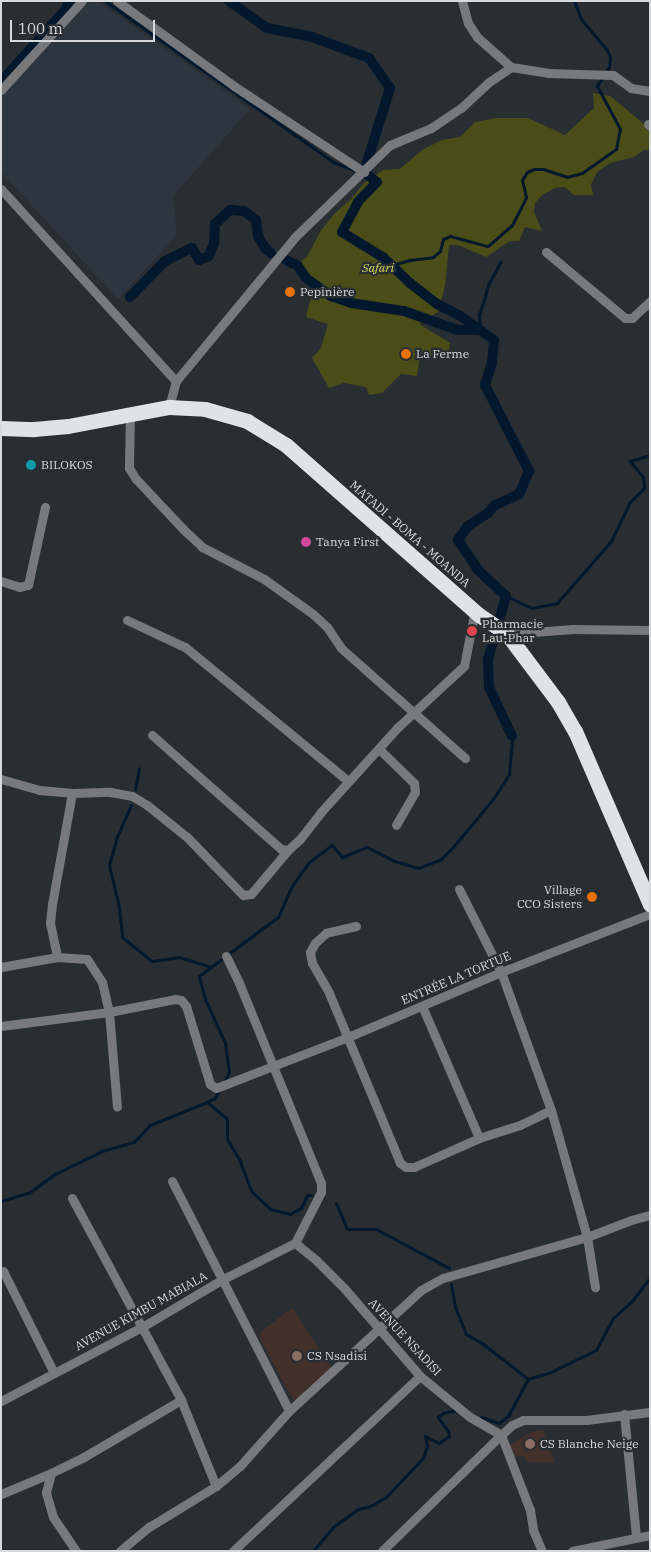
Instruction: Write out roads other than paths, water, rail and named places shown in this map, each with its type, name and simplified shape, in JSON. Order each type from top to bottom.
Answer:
[{"type":"highway","name":"MATADI - BOMA - MOANDA","points":[[1,428],[34,430],[169,407],[205,409],[247,421],[286,445],[477,613],[506,634],[558,702],[575,731],[650,904]]},
{"type":"street","points":[[1,90],[82,1]]},
{"type":"street","points":[[117,1],[234,86],[364,172]]},
{"type":"street","points":[[462,1],[468,23],[478,37],[510,67],[548,73],[613,75],[631,88],[650,91]]},
{"type":"street","points":[[169,407],[176,381],[295,236],[364,172],[390,144],[431,128],[461,108],[489,82],[510,67]]},
{"type":"street","points":[[1,189],[176,381]]},
{"type":"street","points":[[546,252],[625,318],[632,318],[650,301]]},
{"type":"street","points":[[130,414],[129,468],[136,479],[184,530],[202,547],[264,579],[314,614],[327,627],[341,648],[464,758]]},
{"type":"street","points":[[1,581],[20,587],[28,585],[45,507]]},
{"type":"street","points":[[1,779],[39,790],[72,793],[110,792],[132,796],[148,805],[187,837],[243,895],[251,894],[348,781],[397,728],[464,666],[477,613]]},
{"type":"street","points":[[128,620],[185,647],[348,781]]},
{"type":"street","points":[[506,634],[572,629],[650,630]]},
{"type":"street","points":[[152,735],[281,849],[288,850]]},
{"type":"street","points":[[379,749],[414,783],[415,792],[396,825]]},
{"type":"street","points":[[57,957],[50,923],[72,793]]},
{"type":"street","points":[[459,889],[501,972],[551,1110],[587,1237],[595,1287]]},
{"type":"street","name":"ENTRÉE LA TORTUE","points":[[109,1012],[175,999],[183,1002],[210,1084],[213,1087],[230,1084],[348,1037],[501,972],[650,914]]},
{"type":"street","points":[[356,926],[326,933],[315,943],[310,952],[312,963],[329,992],[400,1164],[414,1168],[479,1138],[520,1125],[551,1110]]},
{"type":"street","points":[[226,956],[240,983],[321,1183],[321,1192],[295,1244]]},
{"type":"street","points":[[1,967],[57,957],[87,959],[102,982],[109,1012],[117,1107]]},
{"type":"street","points":[[422,1006],[479,1138]]},
{"type":"street","points":[[1,1026],[109,1012]]},
{"type":"street","points":[[172,1181],[289,1411]]},
{"type":"street","points":[[72,1198],[180,1400],[216,1486]]},
{"type":"street","points":[[120,1551],[149,1527],[216,1486],[258,1448],[289,1411],[421,1290],[442,1278],[587,1237],[631,1220],[650,1215]]},
{"type":"street","name":"AVENUE KIMBU MABIALA","points":[[1,1401],[142,1327],[221,1280],[295,1244]]},
{"type":"street","name":"AVENUE NSADISI","points":[[295,1244],[318,1261],[344,1288],[420,1376],[470,1417],[501,1435]]},
{"type":"street","points":[[3,1271],[54,1373]]},
{"type":"street","points":[[233,1551],[420,1376]]},
{"type":"street","points":[[1,1494],[82,1458],[180,1400]]},
{"type":"street","points":[[382,1551],[512,1425],[523,1420],[586,1420],[650,1412]]},
{"type":"street","points":[[624,1414],[636,1537]]},
{"type":"street","points":[[501,1435],[530,1510],[534,1530],[542,1551]]},
{"type":"street","points":[[50,1472],[46,1492],[53,1517],[76,1551]]},
{"type":"street","points":[[572,1551],[650,1535]]},
{"type":"waterway","points":[[1,82],[66,9],[69,1]]},
{"type":"waterway","points":[[105,1],[333,162],[354,170]]},
{"type":"waterway","points":[[229,1],[267,28],[312,37],[369,58],[390,88],[364,172],[377,182],[358,202],[342,232],[384,258],[410,283],[437,304],[459,315],[494,340],[492,363],[485,385],[529,471],[519,494],[495,505],[488,513],[468,526],[458,540],[478,570],[506,596],[488,659],[489,687],[512,736]]},
{"type":"waterway","points":[[392,265],[433,257],[440,251],[443,239],[450,236],[488,246],[512,225],[526,197],[522,180],[527,172],[534,169],[543,169],[567,177],[582,173],[616,149],[620,129],[597,86],[609,67],[610,57],[607,50],[581,19],[574,1]]},
{"type":"waterway","points":[[130,297],[165,261],[192,248],[199,260],[209,256],[214,243],[215,224],[230,210],[244,211],[256,220],[258,236],[265,248],[271,253]]},
{"type":"waterway","points":[[286,260],[298,266],[306,278],[331,296],[351,303],[404,311],[458,330],[480,330]]},
{"type":"waterway","points":[[480,330],[479,315],[488,285],[500,262]]},
{"type":"waterway","points":[[506,596],[532,608],[557,603],[611,541],[630,502],[644,488],[643,477],[630,461],[650,455]]},
{"type":"waterway","points":[[223,1084],[229,1072],[225,1043],[205,999],[199,976],[278,917],[292,886],[308,863],[332,845],[342,857],[367,847],[395,861],[418,868],[441,859],[493,799],[509,774],[512,736]]},
{"type":"waterway","points":[[135,789],[139,768]]},
{"type":"waterway","points":[[131,805],[117,837],[109,865],[119,907],[122,937],[152,961],[179,957],[211,967]]},
{"type":"waterway","points":[[1,1201],[30,1192],[55,1174],[102,1151],[134,1142],[150,1125],[215,1098],[220,1089]]},
{"type":"waterway","points":[[207,1102],[227,1119],[227,1139],[239,1159],[251,1191],[270,1209],[290,1214],[301,1208],[307,1195],[311,1195]]},
{"type":"waterway","points":[[336,1203],[347,1229],[376,1229],[449,1268]]},
{"type":"waterway","points":[[451,1284],[455,1307],[466,1334],[483,1344],[528,1379],[551,1372],[596,1350],[613,1318],[632,1301],[650,1277]]},
{"type":"waterway","points":[[481,1417],[499,1423],[508,1416],[528,1379]]},
{"type":"waterway","points":[[313,1551],[333,1527],[358,1509],[370,1506],[386,1497],[423,1458],[427,1446],[425,1436],[439,1443],[449,1436],[448,1431],[438,1417],[443,1413],[456,1410]]},
{"type":"place","name":"Pepinière","points":[[290,292]]},
{"type":"place","name":"La Ferme","points":[[406,354]]},
{"type":"place","name":"BILOKOS","points":[[31,465]]},
{"type":"place","name":"Tanya First","points":[[306,542]]},
{"type":"place","name":"Pharmacie Lau-Phar","points":[[472,631]]},
{"type":"place","name":"Village CCO Sisters","points":[[592,897]]},
{"type":"place","name":"CS Nsadisi","points":[[297,1356]]},
{"type":"place","name":"CS Blanche Neige","points":[[530,1444]]},
{"type":"park label","name":"Safari","points":[[378,268]]}]
